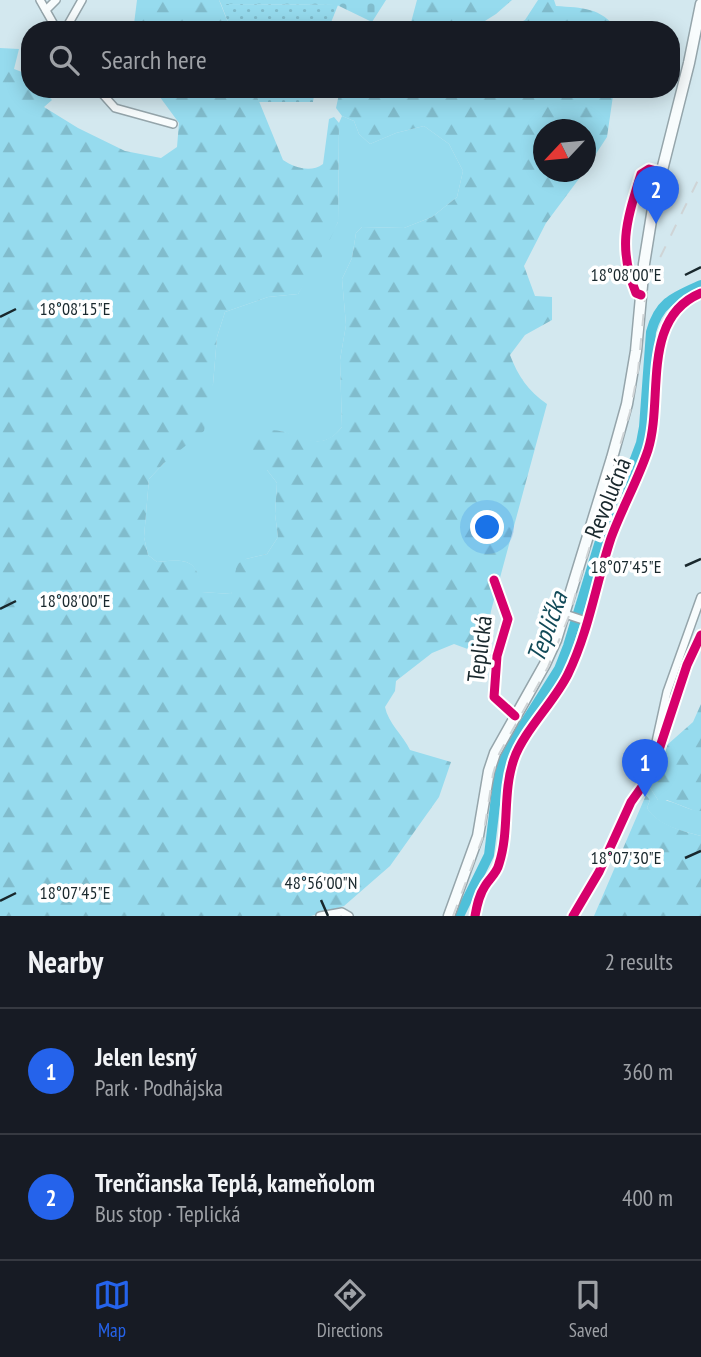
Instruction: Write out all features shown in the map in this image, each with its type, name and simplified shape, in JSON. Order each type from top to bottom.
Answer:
[{"type":"main road","points":[[449,916],[478,836],[492,760],[545,664],[568,615],[627,404],[636,351],[649,227],[660,172],[690,63],[701,4]]},
{"type":"street","points":[[40,0],[52,21]]},
{"type":"street","points":[[46,10],[56,0]]},
{"type":"street","points":[[70,21],[82,0]]},
{"type":"street","points":[[106,98],[115,108],[173,124]]},
{"type":"street","points":[[641,295],[636,293],[625,260],[625,225],[641,174],[649,170],[660,172]]},
{"type":"street","name":"Revolučná","points":[[475,916],[481,892],[499,865],[514,757],[566,678],[577,654],[584,621],[611,538],[649,447],[659,358],[668,323],[684,302],[701,293]]},
{"type":"street","name":"Teplická","points":[[494,580],[508,619],[496,656],[494,697],[515,716]]},
{"type":"street","points":[[643,786],[669,683],[701,597]]},
{"type":"street","points":[[568,615],[584,621]]},
{"type":"street","points":[[573,916],[594,881],[631,802],[658,758],[669,716],[701,635]]},
{"type":"street","points":[[320,916],[342,912],[349,916]]},
{"type":"green space","points":[[137,0],[219,0],[227,21],[134,21]]},
{"type":"green space","points":[[219,0],[386,0],[373,21],[337,5],[221,4]]},
{"type":"green space","points":[[417,0],[512,0],[485,21],[411,21]]},
{"type":"green space","points":[[538,0],[554,0],[556,6],[583,8],[610,21],[523,21]]},
{"type":"green space","points":[[221,4],[338,5],[332,21],[228,21]]},
{"type":"green space","points":[[0,48],[19,49],[14,69],[21,72],[21,98],[50,98],[52,100],[44,107],[78,128],[125,151],[161,158],[177,147],[179,123],[161,98],[258,98],[283,160],[303,168],[323,164],[329,119],[334,117],[339,123],[338,222],[320,261],[298,294],[268,297],[225,312],[217,337],[213,384],[204,431],[164,463],[149,479],[144,537],[148,555],[157,562],[184,561],[190,564],[197,573],[202,592],[231,594],[237,564],[267,554],[278,537],[275,514],[277,483],[267,470],[254,464],[252,455],[261,431],[273,430],[304,439],[323,441],[342,427],[340,360],[346,325],[342,279],[352,258],[356,233],[362,227],[404,228],[432,217],[457,197],[463,171],[449,144],[424,126],[396,133],[370,144],[359,134],[354,121],[342,116],[336,108],[338,98],[613,98],[607,137],[596,154],[596,119],[533,119],[533,182],[577,182],[546,223],[524,266],[535,296],[552,297],[552,320],[525,335],[510,355],[524,382],[547,404],[491,611],[484,655],[454,644],[432,653],[396,681],[395,691],[385,707],[410,750],[451,762],[439,797],[390,866],[344,906],[311,916],[0,916]]},
{"type":"green space","points":[[257,98],[314,98],[313,102],[259,102]]},
{"type":"green space","points":[[342,116],[354,121],[359,134],[370,144],[396,133],[424,126],[449,144],[463,171],[457,197],[432,217],[404,228],[362,227],[356,233],[352,258],[342,279],[346,325],[340,360],[342,427],[335,435],[321,441],[306,440],[280,431],[267,470],[277,483],[275,514],[278,537],[267,554],[246,559],[231,594],[201,592],[197,573],[190,564],[184,561],[157,562],[148,555],[144,537],[149,479],[164,463],[213,384],[217,337],[225,312],[268,297],[298,294],[338,222],[339,123]]},
{"type":"green space","points":[[701,704],[701,811],[695,811],[667,800],[658,800],[649,786],[667,745],[693,722]]},
{"type":"green space","points":[[649,786],[658,800],[701,811],[701,836],[671,827],[657,819],[647,808],[650,800],[646,795]]},
{"type":"green space","points":[[646,795],[650,800],[647,808],[657,819],[701,836],[701,916],[594,916]]},
{"type":"waterway","name":"Teplička","points":[[459,916],[489,855],[498,780],[504,756],[559,669],[611,505],[641,443],[654,322],[669,302],[701,285]]},
{"type":"railway","points":[[453,916],[483,837],[493,774],[499,754],[548,667],[569,616],[630,412],[638,371],[645,299],[651,276],[701,174]]},
{"type":"cycle path","points":[[641,295],[636,293],[627,261],[628,219],[641,174],[649,169],[660,172]]},
{"type":"cycle path","points":[[475,916],[481,893],[499,864],[508,785],[514,759],[524,738],[562,684],[575,658],[611,538],[648,450],[662,340],[669,321],[682,305],[701,293]]},
{"type":"cycle path","points":[[494,580],[508,619],[497,656],[494,697],[515,716]]},
{"type":"cycle path","points":[[573,916],[599,872],[631,802],[651,774],[687,665],[701,635]]},
{"type":"place","name":"Trenčianska Teplá, kameňolom","points":[[656,224]]},
{"type":"place","name":"Jelen lesný","points":[[645,797]]}]
